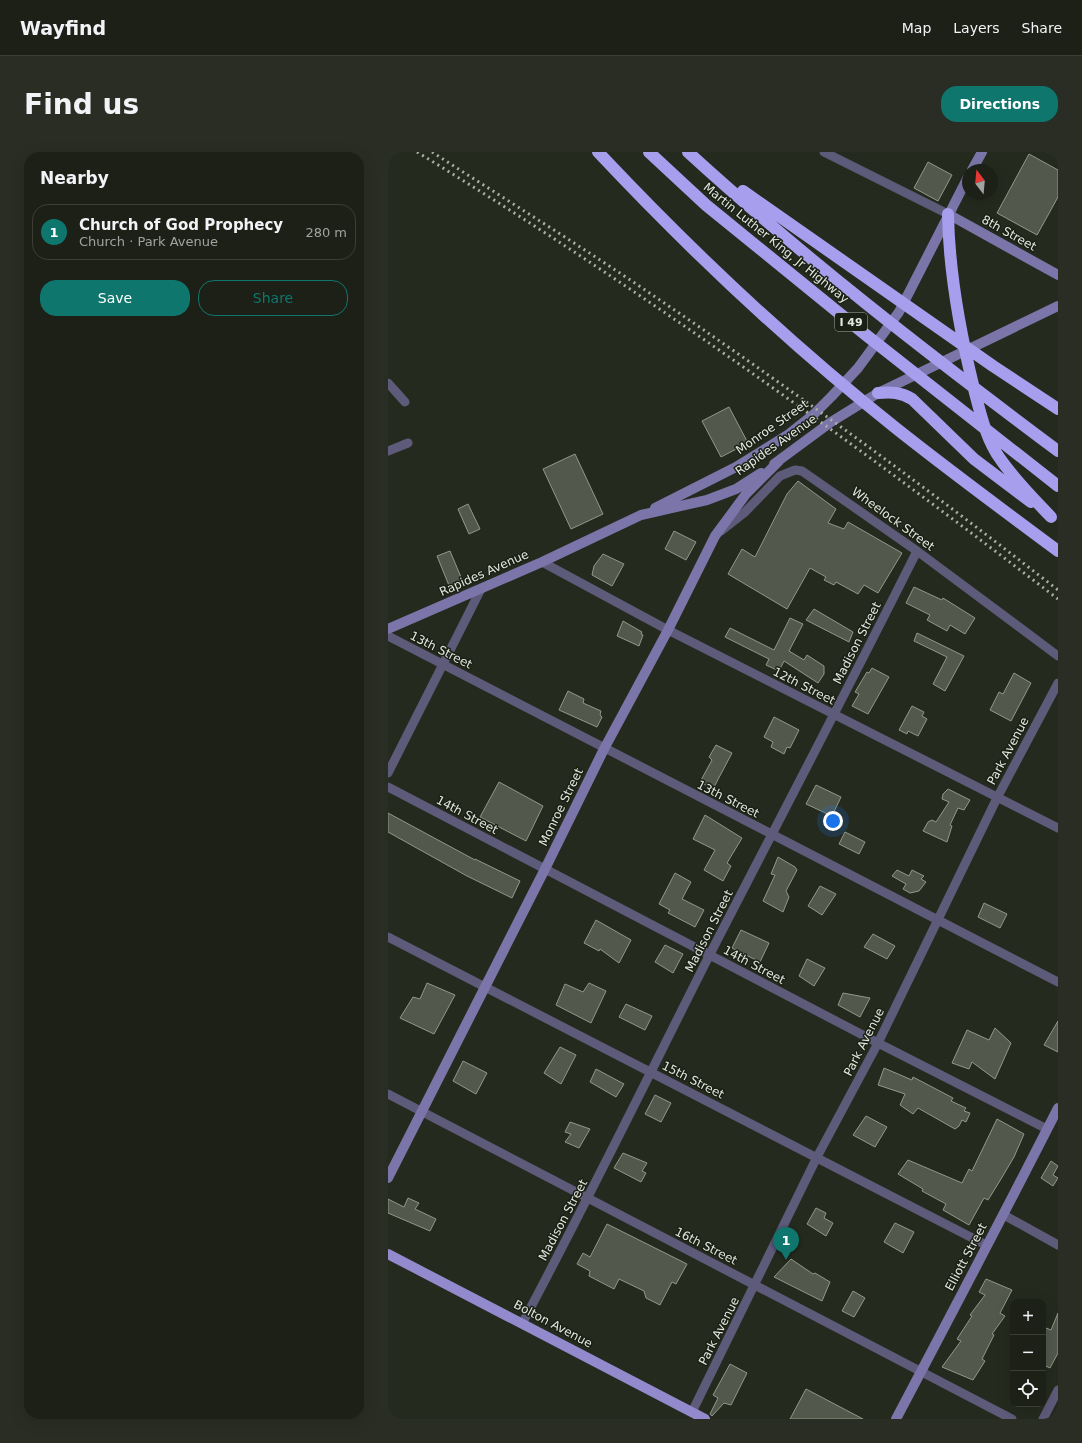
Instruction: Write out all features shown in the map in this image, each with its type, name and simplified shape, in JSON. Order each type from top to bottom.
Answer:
[{"type":"highway","points":[[598,152],[667,223],[743,296],[809,355],[973,489],[1058,551]]},
{"type":"highway","name":"Martin Luther King, Jr Highway","points":[[649,152],[706,205],[866,335],[1058,486]]},
{"type":"highway","points":[[690,154],[993,366],[1058,409]]},
{"type":"highway","name":"Martin Luther King, Jr Highway","points":[[690,154],[850,291],[919,347],[1058,451]]},
{"type":"highway","points":[[948,214],[950,255],[965,352],[980,410],[990,440],[1000,460],[1054,520]]},
{"type":"highway","points":[[878,393],[893,392],[903,394],[912,399],[974,459],[1054,520]]},
{"type":"main road","points":[[975,164],[982,152]]},
{"type":"main road","name":"Monroe Street","points":[[641,515],[736,467],[788,434],[813,415],[858,368],[899,312],[962,188]]},
{"type":"main road","name":"8th Street","points":[[948,214],[1058,275]]},
{"type":"main road","name":"Rapides Avenue","points":[[388,629],[542,562],[641,515],[707,500],[736,489],[779,461],[844,414],[878,393],[1058,306]]},
{"type":"main road","name":"Monroe Street","points":[[388,1178],[486,987],[604,749],[668,630],[716,536],[746,494],[779,461]]},
{"type":"main road","name":"Elliott Street","points":[[896,1419],[986,1245],[1004,1215],[1058,1108]]},
{"type":"main road","name":"Bolton Avenue","points":[[388,1254],[523,1322],[705,1419]]},
{"type":"street","points":[[824,152],[948,214]]},
{"type":"street","points":[[388,383],[405,402]]},
{"type":"street","points":[[388,451],[408,443]]},
{"type":"street","name":"Wheelock Street","points":[[716,536],[744,513],[780,476],[795,470],[802,471],[810,475],[917,551],[1058,656]]},
{"type":"street","name":"Madison Street","points":[[523,1322],[588,1199],[710,955],[917,551]]},
{"type":"street","name":"12th Street","points":[[542,562],[668,630],[1058,828]]},
{"type":"street","points":[[388,773],[481,589]]},
{"type":"street","name":"13th Street","points":[[388,636],[772,836],[1058,982]]},
{"type":"street","name":"Park Avenue","points":[[692,1412],[817,1157],[878,1043],[997,798],[1058,683]]},
{"type":"street","name":"14th Street","points":[[388,787],[878,1043],[1047,1129]]},
{"type":"street","name":"15th Street","points":[[388,937],[986,1245]]},
{"type":"street","name":"16th Street","points":[[388,1094],[1012,1419]]},
{"type":"street","points":[[1004,1215],[1058,1245]]},
{"type":"street","points":[[1043,1419],[1058,1390]]},
{"type":"building","points":[[1029,154],[1058,170],[1058,197],[1037,235],[997,213]]},
{"type":"building","points":[[928,162],[952,175],[938,201],[914,188]]},
{"type":"building","points":[[729,407],[748,443],[721,457],[702,421]]},
{"type":"building","points":[[575,454],[603,514],[571,529],[543,469]]},
{"type":"building","points":[[798,481],[836,509],[828,523],[844,529],[848,522],[902,553],[878,593],[864,585],[858,594],[836,582],[834,585],[824,580],[826,577],[810,568],[787,609],[728,574],[742,549],[755,557],[787,494]]},
{"type":"building","points":[[468,504],[480,529],[469,534],[458,509]]},
{"type":"building","points":[[674,531],[696,542],[686,560],[665,549]]},
{"type":"building","points":[[450,551],[463,582],[450,588],[437,556]]},
{"type":"building","points":[[603,554],[624,564],[612,586],[592,575],[594,566]]},
{"type":"building","points":[[914,587],[942,600],[943,598],[975,618],[965,634],[950,625],[947,631],[927,620],[930,615],[906,603]]},
{"type":"building","points":[[814,609],[853,632],[849,642],[806,620]]},
{"type":"building","points":[[790,618],[803,624],[789,651],[804,660],[807,655],[824,666],[824,674],[818,683],[784,661],[779,671],[766,665],[769,659],[725,637],[730,628],[774,650]]},
{"type":"building","points":[[623,621],[642,632],[641,634],[643,635],[639,646],[617,636]]},
{"type":"building","points":[[917,633],[964,656],[945,691],[933,684],[947,657],[914,641]]},
{"type":"building","points":[[872,668],[889,677],[868,714],[852,706],[859,694],[855,692],[867,672],[869,673]]},
{"type":"building","points":[[1014,673],[1031,683],[1011,721],[990,710],[999,692],[1003,694]]},
{"type":"building","points":[[568,691],[584,699],[583,703],[601,711],[600,715],[602,717],[597,727],[559,710]]},
{"type":"building","points":[[912,706],[924,712],[922,716],[927,719],[918,736],[908,731],[907,734],[899,730]]},
{"type":"building","points":[[774,717],[799,730],[790,748],[787,747],[784,754],[771,747],[773,742],[764,737]]},
{"type":"building","points":[[716,745],[732,753],[713,789],[700,782],[712,760],[709,757]]},
{"type":"building","points":[[499,782],[543,806],[526,841],[480,817]]},
{"type":"building","points":[[816,785],[841,797],[832,816],[806,804]]},
{"type":"building","points":[[948,789],[970,800],[964,810],[958,808],[950,825],[952,826],[947,842],[923,831],[928,822],[932,820],[936,822],[949,802],[942,799],[943,794]]},
{"type":"building","points":[[388,813],[475,860],[520,881],[512,898],[467,876],[388,832]]},
{"type":"building","points":[[705,815],[742,838],[727,863],[731,866],[723,881],[704,870],[715,850],[693,839]]},
{"type":"building","points":[[845,832],[865,842],[859,854],[839,844]]},
{"type":"building","points":[[778,857],[795,867],[797,870],[786,891],[789,897],[783,912],[763,901],[775,875],[771,874]]},
{"type":"building","points":[[897,870],[909,876],[912,870],[924,876],[921,879],[926,882],[919,891],[910,893],[903,889],[906,884],[892,876]]},
{"type":"building","points":[[675,873],[691,882],[682,899],[704,910],[695,927],[668,913],[670,910],[659,904]]},
{"type":"building","points":[[820,886],[836,894],[822,915],[808,906]]},
{"type":"building","points":[[984,903],[1007,914],[1000,928],[978,917]]},
{"type":"building","points":[[596,920],[631,940],[619,963],[600,949],[599,951],[584,943]]},
{"type":"building","points":[[741,930],[769,943],[760,962],[732,948]]},
{"type":"building","points":[[873,934],[895,946],[887,959],[864,947]]},
{"type":"building","points":[[665,945],[683,954],[673,973],[655,962]]},
{"type":"building","points":[[807,959],[825,968],[814,986],[799,976]]},
{"type":"building","points":[[427,983],[455,995],[434,1034],[400,1018],[413,997],[420,999]]},
{"type":"building","points":[[589,983],[606,991],[591,1023],[556,1005],[565,984],[583,992]]},
{"type":"building","points":[[843,993],[870,998],[860,1017],[838,1005]]},
{"type":"building","points":[[626,1004],[652,1016],[645,1030],[619,1017]]},
{"type":"building","points":[[1058,1021],[1058,1052],[1044,1045]]},
{"type":"building","points":[[995,1028],[1011,1043],[995,1079],[972,1062],[969,1069],[952,1063],[967,1030],[989,1040]]},
{"type":"building","points":[[560,1047],[576,1055],[561,1084],[544,1073]]},
{"type":"building","points":[[463,1061],[487,1073],[476,1094],[453,1081]]},
{"type":"building","points":[[884,1068],[912,1080],[913,1077],[953,1098],[951,1101],[966,1108],[964,1111],[970,1113],[966,1122],[962,1120],[959,1126],[955,1129],[918,1108],[913,1114],[900,1105],[905,1094],[878,1085]]},
{"type":"building","points":[[596,1069],[624,1084],[616,1097],[590,1082]]},
{"type":"building","points":[[655,1095],[671,1103],[661,1122],[645,1114]]},
{"type":"building","points":[[866,1116],[887,1127],[875,1147],[853,1135]]},
{"type":"building","points":[[997,1119],[1024,1134],[1014,1157],[1001,1179],[988,1200],[984,1198],[969,1225],[943,1210],[946,1204],[922,1191],[923,1189],[898,1174],[908,1160],[962,1183],[969,1169],[972,1171]]},
{"type":"building","points":[[570,1122],[590,1129],[579,1148],[565,1142],[571,1134],[565,1132]]},
{"type":"building","points":[[623,1153],[647,1163],[642,1171],[646,1173],[641,1182],[614,1168]]},
{"type":"building","points":[[1051,1161],[1058,1166],[1053,1175],[1058,1178],[1053,1186],[1041,1178]]},
{"type":"building","points":[[408,1198],[419,1203],[415,1209],[436,1219],[430,1231],[388,1213],[388,1199],[404,1207]]},
{"type":"building","points":[[816,1208],[826,1213],[824,1218],[833,1223],[826,1236],[807,1224]]},
{"type":"building","points":[[895,1223],[914,1232],[903,1253],[884,1242]]},
{"type":"building","points":[[607,1224],[687,1264],[676,1284],[672,1282],[660,1305],[646,1298],[644,1291],[619,1279],[614,1289],[589,1276],[590,1271],[577,1264],[583,1253],[590,1257]]},
{"type":"building","points":[[791,1259],[813,1274],[815,1273],[830,1282],[822,1301],[774,1277]]},
{"type":"building","points":[[986,1279],[1012,1290],[1000,1313],[1005,1316],[992,1334],[994,1335],[982,1359],[985,1361],[973,1380],[942,1367],[961,1341],[957,1339],[972,1316],[970,1315],[985,1295],[979,1292]]},
{"type":"building","points":[[853,1291],[865,1298],[854,1317],[842,1311]]},
{"type":"building","points":[[1058,1313],[1058,1353],[1050,1368],[1046,1366],[1046,1328],[1051,1330]]},
{"type":"building","points":[[730,1364],[747,1373],[731,1405],[724,1403],[712,1416],[710,1414],[718,1398],[713,1395]]},
{"type":"building","points":[[806,1389],[863,1419],[790,1419]]},
{"type":"railway","points":[[417,152],[500,204],[663,311],[902,481],[1058,599]]},
{"type":"railway","points":[[432,152],[624,276],[755,365],[908,476],[1058,590]]},
{"type":"place","name":"Church of God Prophecy","points":[[786,1260]]}]
